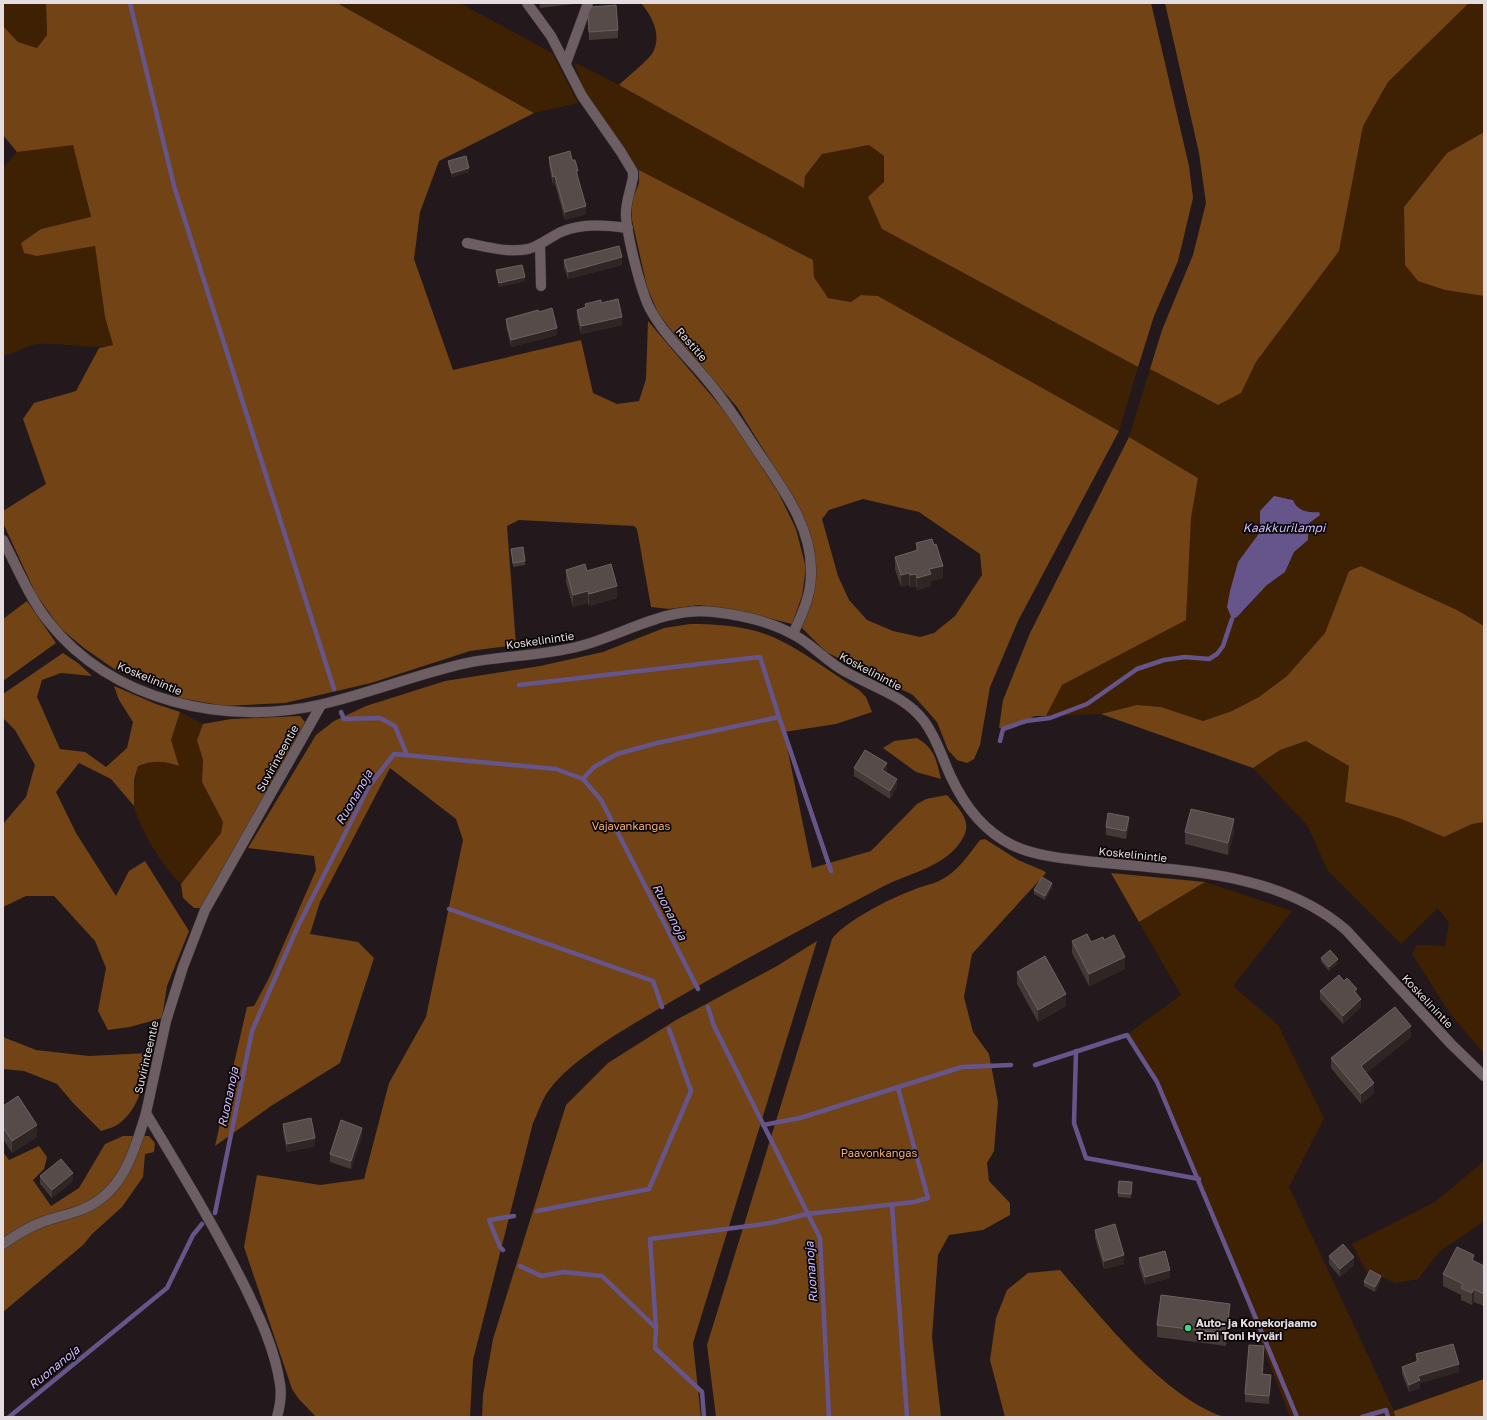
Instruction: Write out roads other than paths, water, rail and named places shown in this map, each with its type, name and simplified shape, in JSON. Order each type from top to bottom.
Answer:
[{"type":"street","name":"Rastitie","points":[[528,3],[551,36],[582,96],[621,152],[632,172],[633,177],[626,206],[628,228],[642,290],[650,309],[663,328],[739,421],[786,492],[797,515],[808,548],[811,574],[810,591],[805,609],[794,634]]},
{"type":"street","points":[[566,63],[588,3]]},
{"type":"street","points":[[467,243],[503,250],[528,249],[562,232],[588,226],[628,228]]},
{"type":"street","points":[[540,244],[541,286]]},
{"type":"street","name":"Koskelinintie","points":[[3,540],[45,618],[74,649],[114,677],[174,702],[203,709],[236,712],[273,712],[321,705],[459,665],[492,658],[552,652],[580,646],[662,616],[683,611],[727,613],[752,619],[794,634],[830,663],[897,697],[912,707],[925,722],[935,738],[950,776],[961,796],[982,823],[999,838],[1017,848],[1074,859],[1209,874],[1258,884],[1306,903],[1330,917],[1346,930],[1451,1044],[1484,1076]]},
{"type":"street","name":"Suvirinteentie","points":[[3,1244],[21,1231],[40,1222],[84,1209],[102,1198],[126,1170],[134,1152],[146,1113],[166,1021],[182,967],[204,910],[321,705]]},
{"type":"street","points":[[146,1113],[222,1241],[260,1319],[276,1364],[280,1385],[280,1405],[277,1417]]},
{"type":"water","name":"Kaakkurilampi","points":[[1274,496],[1293,500],[1300,509],[1307,512],[1319,512],[1320,515],[1308,524],[1308,540],[1294,552],[1285,572],[1267,585],[1237,617],[1232,619],[1227,607],[1238,562],[1260,532],[1260,511]]},
{"type":"waterway","points":[[130,3],[174,186],[334,689]]},
{"type":"waterway","points":[[1000,741],[1003,729],[1026,721],[1050,718],[1087,704],[1137,669],[1164,660],[1185,657],[1209,659],[1217,654],[1223,646],[1232,619]]},
{"type":"waterway","points":[[519,685],[760,657],[779,717]]},
{"type":"waterway","points":[[341,712],[344,719],[380,718],[395,726],[407,755]]},
{"type":"waterway","points":[[583,779],[594,767],[617,754],[657,743],[779,717],[831,871]]},
{"type":"waterway","name":"Ruonanoja","points":[[215,1213],[252,1031],[298,926],[369,786],[394,754],[556,769],[583,779],[601,800],[698,989]]},
{"type":"waterway","points":[[449,909],[653,981],[662,1007]]},
{"type":"waterway","name":"Ruonanoja","points":[[708,1007],[714,1026],[820,1238],[829,1417]]},
{"type":"waterway","points":[[537,1211],[649,1189],[691,1091],[669,1029]]},
{"type":"waterway","points":[[1035,1065],[1127,1035],[1157,1082],[1297,1417]]},
{"type":"waterway","points":[[1076,1051],[1074,1123],[1086,1158],[1199,1179]]},
{"type":"waterway","points":[[763,1125],[800,1118],[962,1067],[1011,1065]]},
{"type":"waterway","points":[[704,1417],[702,1392],[655,1348],[656,1328],[650,1239],[771,1223],[807,1214],[914,1202],[928,1198],[898,1088]]},
{"type":"waterway","points":[[892,1205],[907,1417]]},
{"type":"waterway","points":[[503,1250],[500,1247],[489,1220],[514,1216]]},
{"type":"waterway","name":"Ruonanoja","points":[[9,1417],[167,1288],[193,1235],[202,1224]]},
{"type":"waterway","points":[[520,1266],[541,1276],[564,1272],[602,1276],[656,1328]]},
{"type":"waterway","points":[[1362,1417],[1386,1410],[1388,1417]]},
{"type":"place","name":"Auto- ja Konekorjaamo T:mi Toni Hyväri","points":[[1188,1328]]},
{"type":"park label","name":"Vajavankangas","points":[[631,825]]},
{"type":"park label","name":"Paavonkangas","points":[[879,1152]]}]
